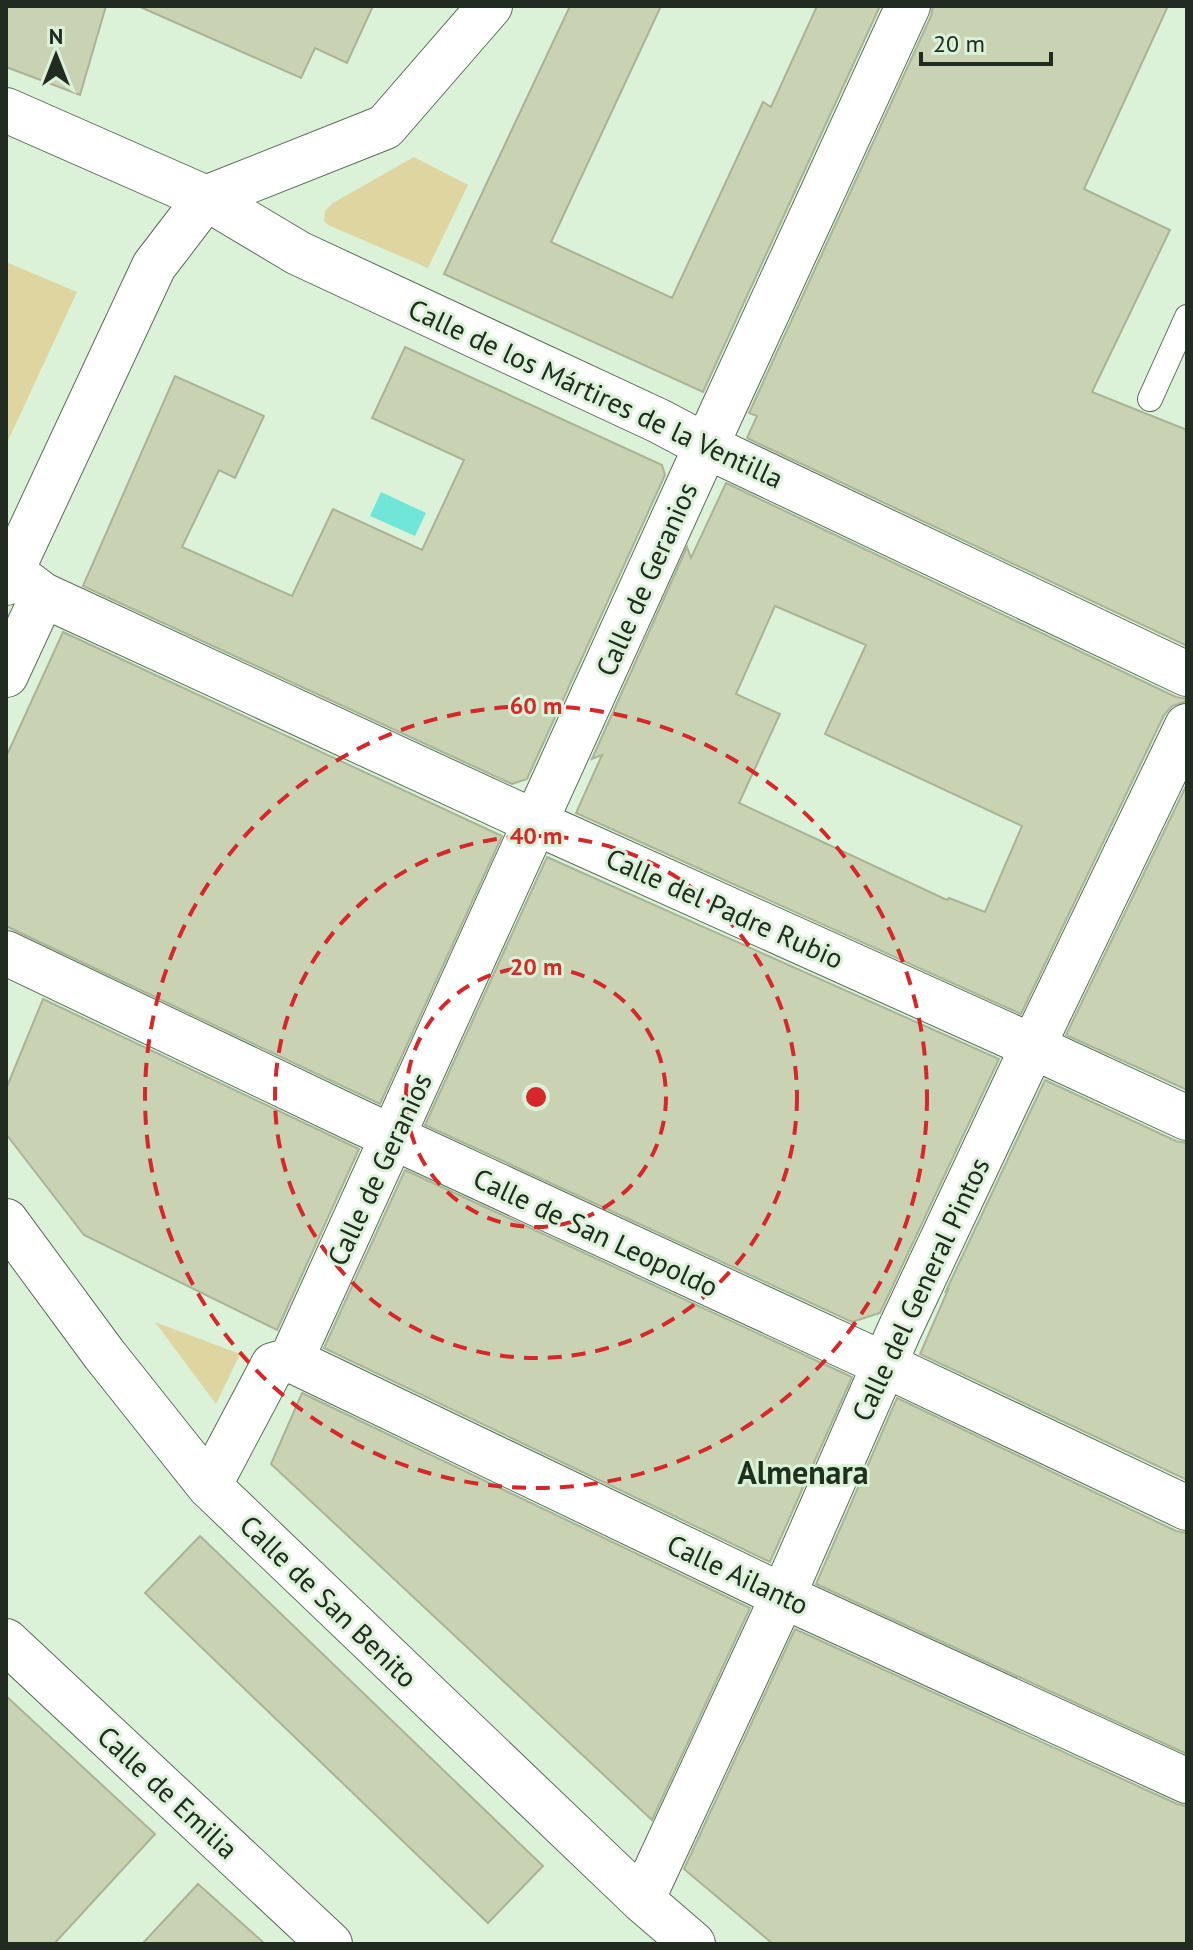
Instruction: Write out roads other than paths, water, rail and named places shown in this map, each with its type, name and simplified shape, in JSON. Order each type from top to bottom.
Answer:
[{"type":"street","points":[[6,675],[17,579],[154,266],[206,198],[385,127],[490,6]]},
{"type":"street","name":"Calle de Geranios","points":[[209,1486],[273,1365],[291,1360],[908,6]]},
{"type":"street","name":"Calle de los Mártires de la Ventilla","points":[[6,110],[206,198],[298,253],[659,421],[1187,674]]},
{"type":"street","name":"Calle del Padre Rubio","points":[[17,579],[536,822],[1187,1118]]},
{"type":"street","name":"Calle del General Pintos","points":[[642,1900],[783,1596],[884,1365],[1187,726]]},
{"type":"street","name":"Calle de San Leopoldo","points":[[6,953],[394,1138],[1187,1508]]},
{"type":"street","name":"Calle de San Benito","points":[[6,1221],[104,1354],[209,1486],[642,1900],[693,1944]]},
{"type":"street","name":"Calle Ailanto","points":[[291,1360],[783,1596],[1187,1781]]},
{"type":"street","name":"Calle de Emilia","points":[[6,1641],[330,1944]]},
{"type":"lane","points":[[1150,399],[1187,317]]},
{"type":"water","points":[[381,492],[426,513],[415,536],[370,516]]},
{"type":"district","name":"Almenara","points":[[803,1472]]}]
